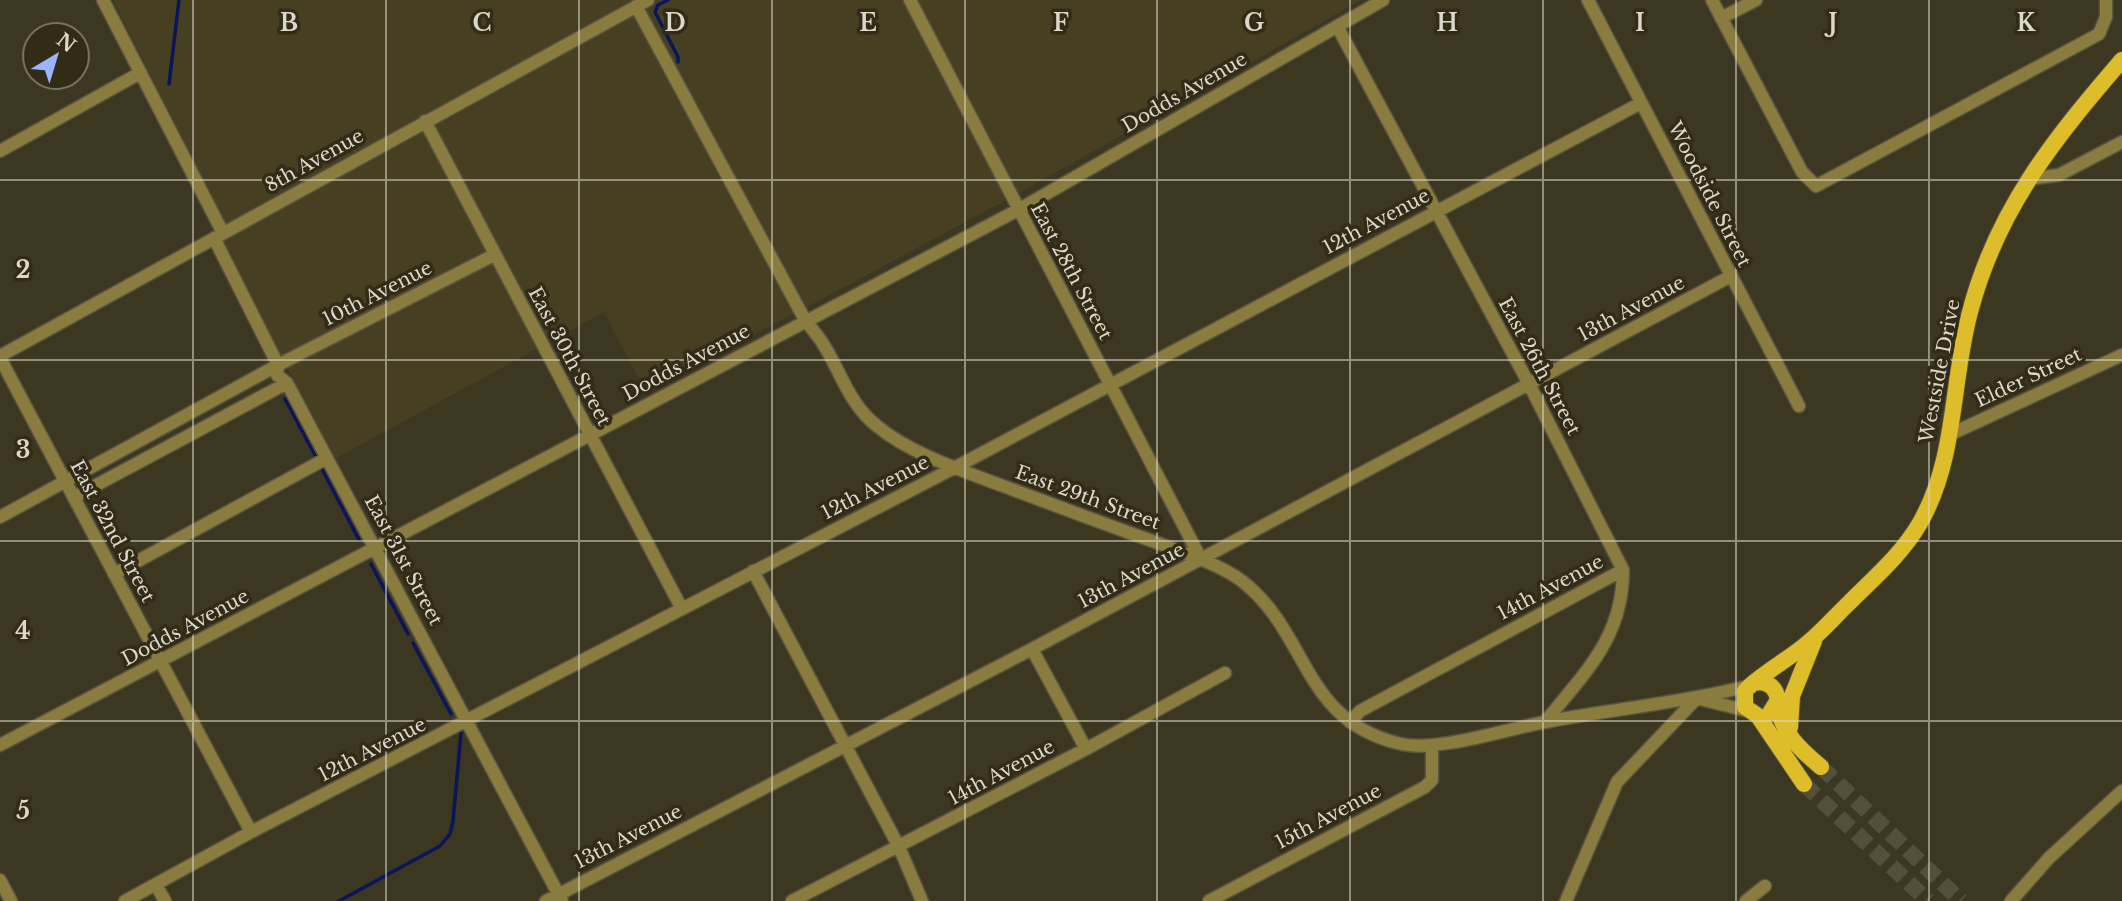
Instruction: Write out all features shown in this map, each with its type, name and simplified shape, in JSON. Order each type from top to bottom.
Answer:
[{"type":"main road","name":"Westside Drive","points":[[1751,685],[1812,639],[1899,554],[1921,522],[1936,485],[1951,434],[1956,384],[1970,312],[1996,238],[2027,179],[2050,146],[2122,60]]},
{"type":"main road","name":"Westside Drive","points":[[1777,700],[1812,639]]},
{"type":"main road","points":[[1787,734],[1794,689],[1812,639]]},
{"type":"main road","points":[[1804,783],[1753,713],[1744,696],[1751,685],[1759,682],[1770,685],[1787,734],[1821,767]]},
{"type":"main road","points":[[1753,713],[1769,714],[1777,700]]},
{"type":"street","name":"East 31st Street","points":[[103,0],[218,235],[278,365],[277,375],[287,383],[561,898]]},
{"type":"street","name":"East 28th Street","points":[[910,0],[1201,559]]},
{"type":"street","name":"Dodds Avenue","points":[[0,745],[1018,210],[1383,0]]},
{"type":"street","name":"Woodside Street","points":[[1588,0],[1799,407]]},
{"type":"street","points":[[1712,0],[1802,172],[1816,186],[2099,34],[2106,17],[2106,0]]},
{"type":"street","points":[[1721,18],[1756,0]]},
{"type":"street","name":"8th Avenue","points":[[0,357],[642,3]]},
{"type":"street","name":"East 29th Street","points":[[642,3],[805,320],[825,347],[857,407],[876,426],[895,439],[954,468],[1201,559],[1241,581],[1271,610],[1329,703],[1362,731],[1405,745],[1432,745],[1545,722],[1696,698],[1751,685]]},
{"type":"street","name":"East 26th Street","points":[[1337,26],[1529,384],[1623,570]]},
{"type":"street","points":[[0,151],[140,74]]},
{"type":"street","name":"12th Avenue","points":[[125,901],[251,832],[954,468],[1642,103]]},
{"type":"street","name":"East 30th Street","points":[[425,121],[682,609]]},
{"type":"street","points":[[2027,179],[2059,175],[2122,142]]},
{"type":"street","name":"10th Avenue","points":[[66,482],[278,365],[494,255]]},
{"type":"street","name":"13th Avenue","points":[[546,901],[561,898],[1731,276]]},
{"type":"street","name":"Elder Street","points":[[1951,434],[2122,355]]},
{"type":"street","name":"East 32nd Street","points":[[0,357],[251,832]]},
{"type":"street","points":[[74,497],[287,383]]},
{"type":"street","points":[[114,574],[327,458]]},
{"type":"street","points":[[0,517],[66,482]]},
{"type":"street","points":[[1545,722],[1605,646],[1617,619],[1623,594],[1623,570]]},
{"type":"street","name":"14th Avenue","points":[[1350,722],[1360,711],[1623,570]]},
{"type":"street","points":[[752,571],[899,847],[922,901]]},
{"type":"street","points":[[1032,649],[1086,749]]},
{"type":"street","name":"14th Avenue","points":[[792,901],[1086,749],[1225,673]]},
{"type":"street","points":[[1566,901],[1617,782],[1696,698]]},
{"type":"street","name":"East 29th Street","points":[[1696,698],[1753,713]]},
{"type":"street","name":"15th Avenue","points":[[1209,901],[1424,787],[1432,780],[1432,745]]},
{"type":"street","points":[[2011,901],[2049,858],[2122,791]]},
{"type":"street","points":[[0,880],[11,901]]},
{"type":"street","points":[[156,885],[165,901]]},
{"type":"street","points":[[1746,901],[1765,886]]},
{"type":"shaded area","points":[[113,0],[1361,0],[1023,191],[645,391],[604,312],[335,459],[221,241],[231,235]]},
{"type":"waterway","points":[[169,84],[179,0]]},
{"type":"waterway","points":[[668,0],[658,5],[655,12],[678,62]]},
{"type":"waterway","points":[[285,399],[316,457]]},
{"type":"waterway","points":[[322,469],[359,540]]},
{"type":"waterway","points":[[371,564],[408,634]]},
{"type":"waterway","points":[[413,643],[451,714]]},
{"type":"waterway","points":[[339,901],[440,846],[450,834],[461,733]]},
{"type":"tunnel","points":[[1821,767],[1961,901]]},
{"type":"tunnel","points":[[1804,784],[1928,901]]}]
